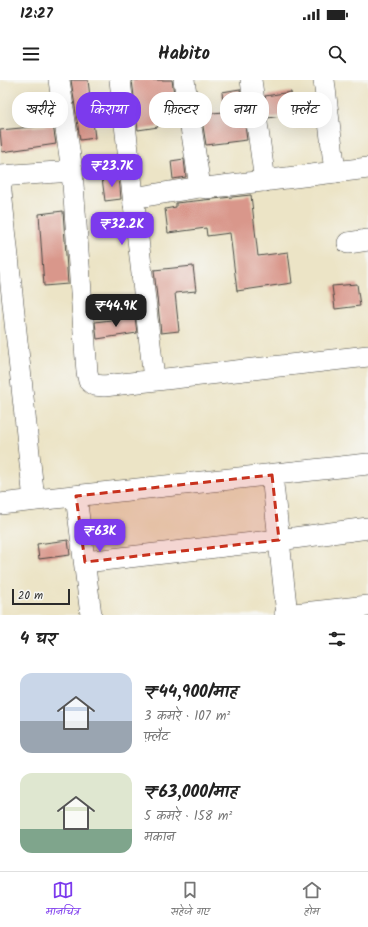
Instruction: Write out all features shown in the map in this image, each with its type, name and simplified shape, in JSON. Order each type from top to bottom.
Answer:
[{"type":"street","points":[[58,80],[72,171],[89,381],[94,385],[104,386],[154,379],[368,356]]},
{"type":"street","points":[[120,80],[154,379]]},
{"type":"street","points":[[184,80],[200,188]]},
{"type":"street","points":[[250,80],[265,181]]},
{"type":"street","points":[[324,80],[335,172]]},
{"type":"street","points":[[134,204],[136,199],[139,197],[200,188],[368,168]]},
{"type":"street","points":[[0,176],[72,171]]},
{"type":"street","points":[[0,182],[34,500]]},
{"type":"street","points":[[348,243],[368,240]]},
{"type":"street","points":[[0,504],[368,464]]},
{"type":"street","points":[[272,475],[286,615],[368,606]]},
{"type":"street","points":[[76,496],[91,615]]},
{"type":"street","points":[[85,562],[279,540],[368,528]]},
{"type":"highlighted area","points":[[272,475],[279,540],[85,562],[76,496]]},
{"type":"building","points":[[71,80],[88,80],[89,92],[76,92],[76,113]]},
{"type":"building","points":[[132,80],[172,80],[174,92],[149,92],[149,128],[151,128],[138,130],[138,128],[141,128],[141,92],[133,92]]},
{"type":"building","points":[[240,89],[240,92],[222,92]]},
{"type":"building","points":[[277,94],[277,117],[269,118],[269,95]]},
{"type":"building","points":[[220,112],[220,128],[245,128],[247,140],[206,145],[203,128],[212,128],[212,113]]},
{"type":"building","points":[[21,128],[53,128],[56,144],[2,152],[0,130]]},
{"type":"building","points":[[78,128],[94,128],[95,138],[80,140]]},
{"type":"building","points":[[184,159],[186,177],[173,179],[171,161]]},
{"type":"building","points":[[119,176],[121,199],[105,201],[102,178]]},
{"type":"building","points":[[251,195],[258,256],[288,252],[292,283],[237,291],[230,233],[207,236],[206,228],[168,233],[165,209],[176,207],[176,203]]},
{"type":"building","points":[[63,211],[68,284],[44,286],[39,214]]},
{"type":"building","points":[[193,266],[196,291],[175,293],[179,331],[161,333],[154,270]]},
{"type":"building","points":[[357,284],[360,306],[335,309],[332,286]]},
{"type":"building","points":[[135,317],[137,333],[97,339],[95,322]]},
{"type":"building","points":[[68,540],[70,555],[39,559],[37,544]]}]
